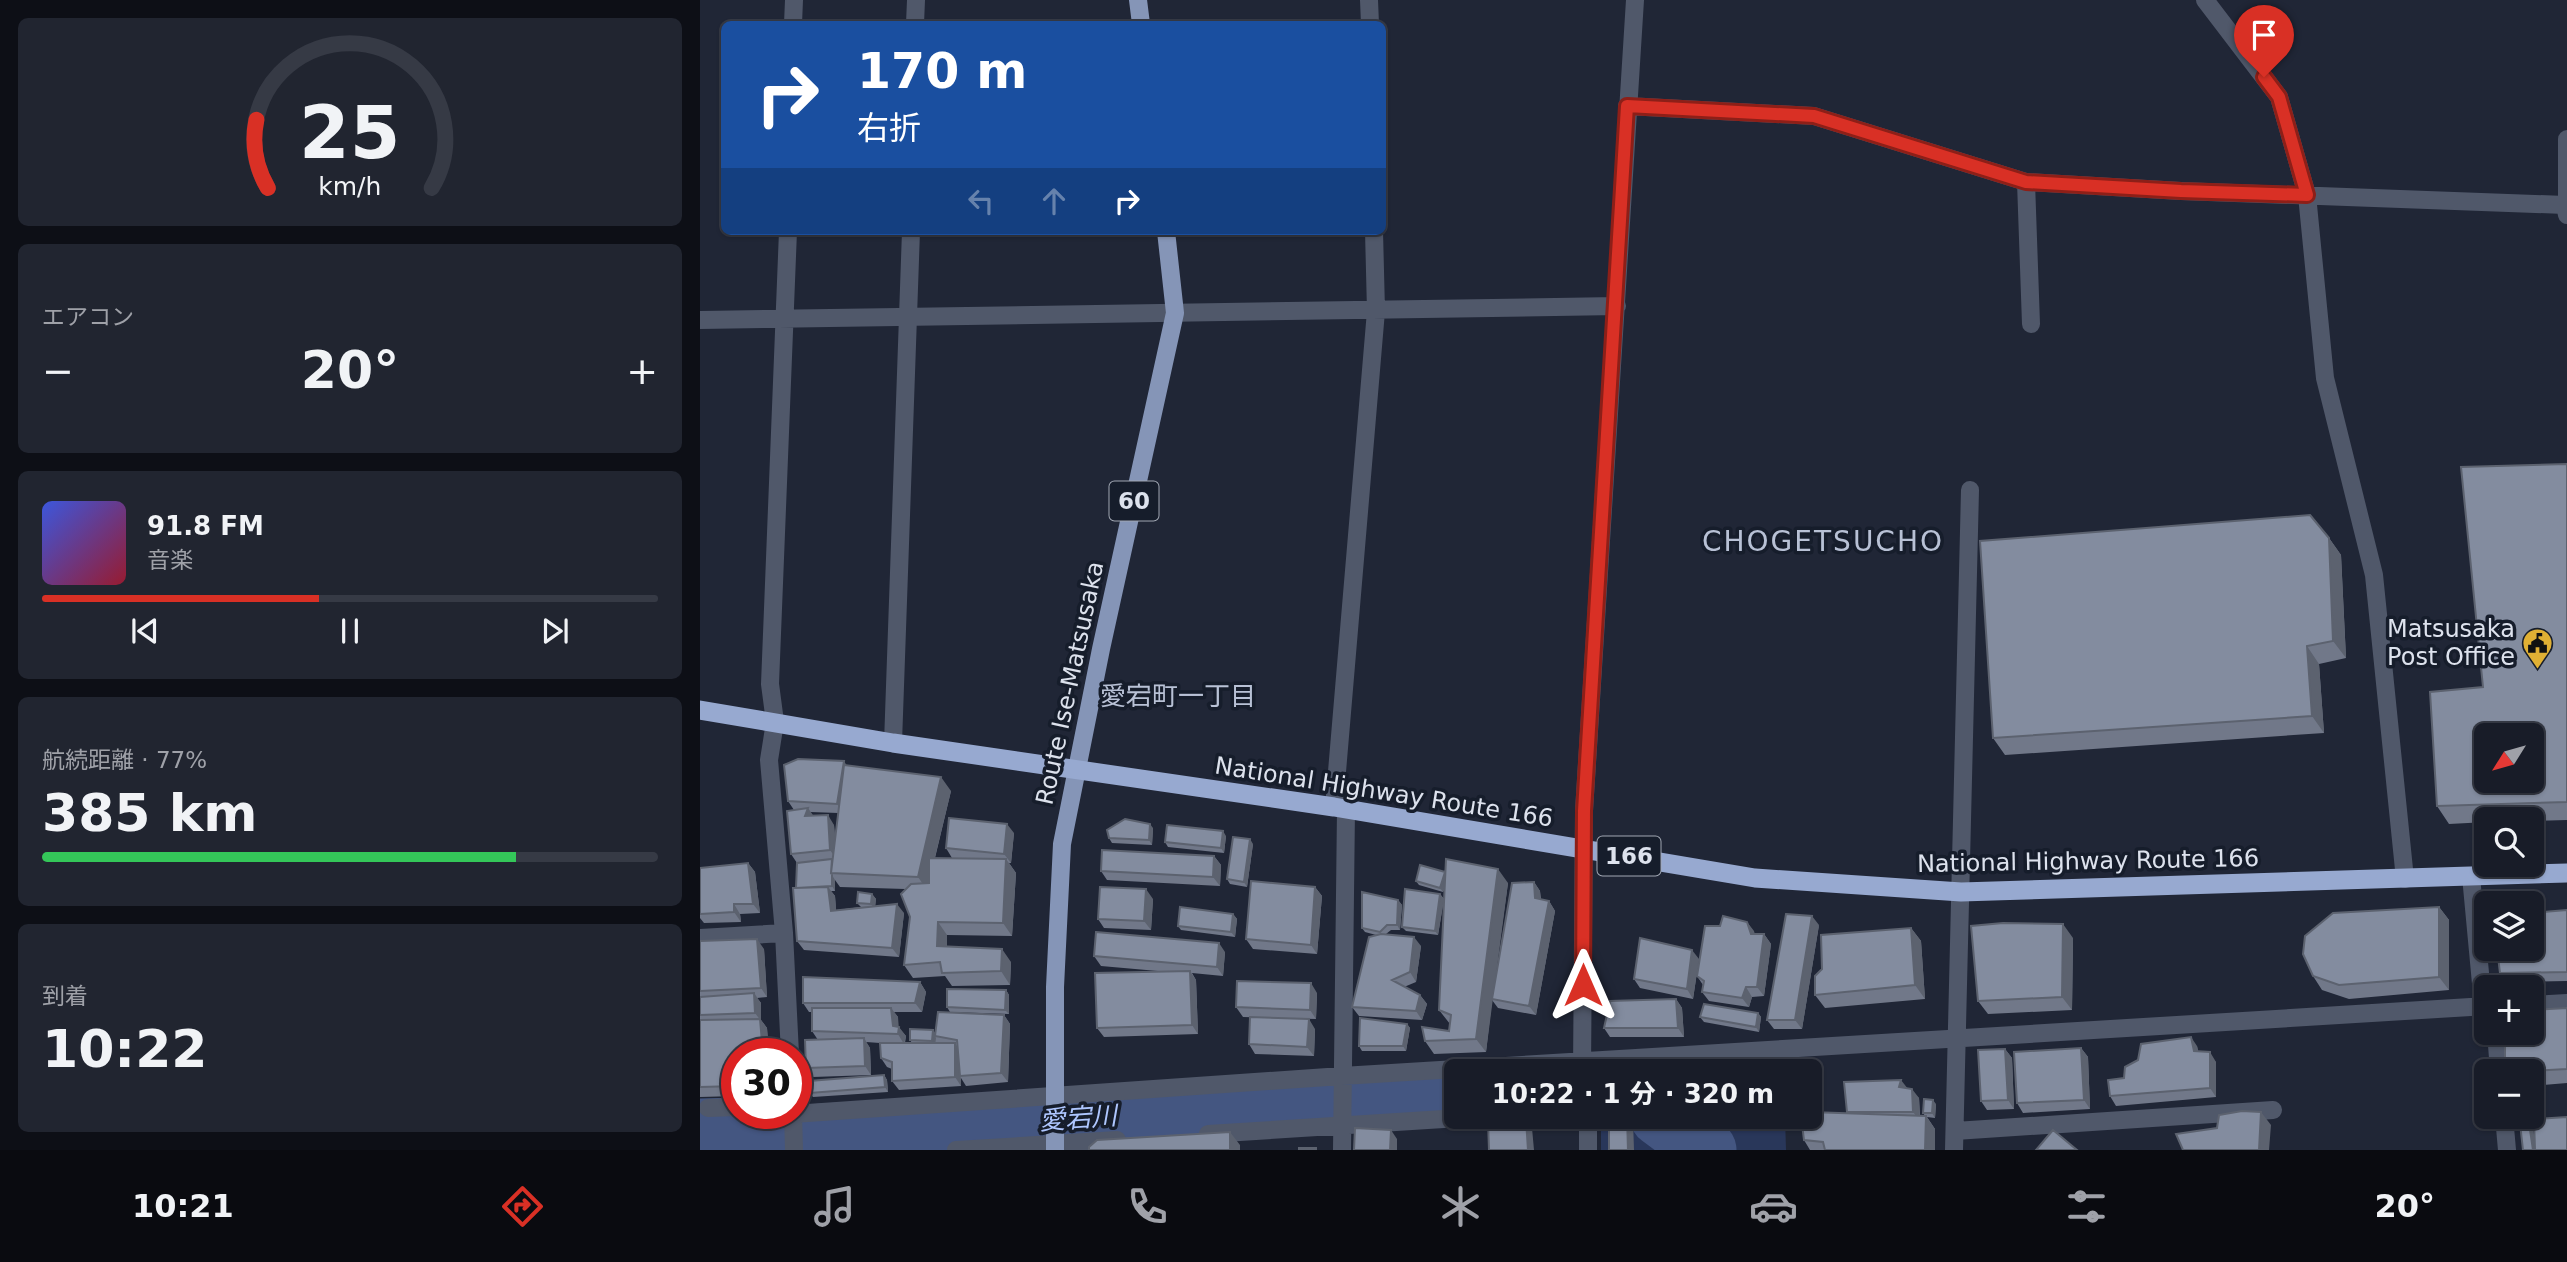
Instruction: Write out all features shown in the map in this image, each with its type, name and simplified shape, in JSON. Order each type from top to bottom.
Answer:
[{"type":"highway","name":"National Highway Route 166","points":[[700,710],[893,743],[1340,808],[1755,878],[1961,892],[2567,873]]},
{"type":"main road","points":[[1138,0],[1141,21]]},
{"type":"main road","name":"Route Ise-Matsusaka","points":[[1055,1145],[1055,988],[1062,844],[1101,649],[1175,313],[1166,235]]},
{"type":"street","points":[[793,21],[794,0]]},
{"type":"street","points":[[915,21],[916,0]]},
{"type":"street","points":[[1369,0],[1370,21]]},
{"type":"street","points":[[1582,1059],[1584,811],[1635,0]]},
{"type":"street","points":[[2205,0],[2279,97],[2307,195],[2325,378],[2374,575],[2405,879]]},
{"type":"street","points":[[1627,106],[1814,116],[2026,182],[2566,209],[2567,138]]},
{"type":"street","points":[[2026,182],[2031,324]]},
{"type":"street","points":[[788,235],[770,684],[775,722],[769,761],[789,1038]]},
{"type":"street","points":[[893,743],[911,235]]},
{"type":"street","points":[[1342,1150],[1340,808],[1376,311],[1374,235]]},
{"type":"street","points":[[700,320],[1617,306]]},
{"type":"street","points":[[1954,1150],[1970,490]]},
{"type":"street","points":[[2471,876],[2482,975]]},
{"type":"street","points":[[700,938],[783,933]]},
{"type":"street","points":[[2544,1004],[2567,1003]]},
{"type":"street","points":[[1686,1059],[1958,1038],[2474,1006]]},
{"type":"street","points":[[812,1114],[1342,1077],[1444,1073]]},
{"type":"street","points":[[708,1108],[721,1108]]},
{"type":"street","points":[[1955,1131],[2273,1110]]},
{"type":"street","points":[[1192,1135],[1444,1118]]},
{"type":"street","points":[[793,1129],[794,1148]]},
{"type":"street","points":[[1588,1129],[1588,1150]]},
{"type":"street","points":[[2505,1129],[2507,1150]]},
{"type":"street","points":[[956,1150],[1137,1139]]},
{"type":"shaded area","points":[[1601,1129],[1785,1129],[1786,1150],[1601,1150]]},
{"type":"building","points":[[2567,464],[2567,802],[2437,806],[2430,692],[2483,687],[2461,467]]},
{"type":"building","points":[[2310,515],[2329,538],[2333,641],[2307,646],[2312,716],[1993,738],[1980,541]]},
{"type":"building","points":[[798,759],[844,761],[837,804],[788,801],[784,765]]},
{"type":"building","points":[[844,765],[941,777],[918,877],[831,873]]},
{"type":"building","points":[[808,808],[805,816],[828,815],[830,850],[791,854],[787,811]]},
{"type":"building","points":[[949,818],[1007,824],[1004,854],[946,848]]},
{"type":"building","points":[[1125,819],[1150,824],[1149,840],[1109,838],[1107,830]]},
{"type":"building","points":[[1167,825],[1223,831],[1221,848],[1165,842]]},
{"type":"building","points":[[1233,837],[1250,839],[1244,882],[1227,879]]},
{"type":"building","points":[[1102,850],[1214,856],[1213,877],[1101,871]]},
{"type":"building","points":[[929,858],[1006,859],[1003,923],[938,922],[937,946],[1002,949],[1001,971],[942,973],[940,962],[904,965],[910,917],[901,894],[911,884],[929,883]]},
{"type":"building","points":[[832,859],[832,886],[796,888],[797,863]]},
{"type":"building","points":[[1446,859],[1498,869],[1476,1039],[1425,1041],[1422,1027],[1449,1031],[1451,1015],[1439,1010]]},
{"type":"building","points":[[748,863],[753,904],[734,904],[734,912],[700,914],[700,868]]},
{"type":"building","points":[[1420,865],[1445,872],[1440,888],[1416,881]]},
{"type":"building","points":[[1251,881],[1315,887],[1311,945],[1246,939]]},
{"type":"building","points":[[1534,882],[1535,898],[1549,901],[1529,1006],[1492,999],[1512,883]]},
{"type":"building","points":[[828,887],[831,911],[897,904],[892,948],[797,941],[793,888]]},
{"type":"building","points":[[1100,887],[1146,889],[1144,921],[1098,919]]},
{"type":"building","points":[[1405,889],[1440,894],[1435,931],[1402,927]]},
{"type":"building","points":[[858,892],[872,894],[871,904],[857,903]]},
{"type":"building","points":[[1362,892],[1398,900],[1397,925],[1387,925],[1380,932],[1362,928]]},
{"type":"building","points":[[1180,907],[1233,914],[1231,932],[1178,926]]},
{"type":"building","points":[[2439,907],[2439,977],[2339,985],[2313,976],[2303,954],[2305,936],[2333,913]]},
{"type":"building","points":[[2567,910],[2567,972],[2500,973],[2499,961],[2544,961],[2544,912]]},
{"type":"building","points":[[1786,914],[1812,916],[1795,1020],[1767,1020]]},
{"type":"building","points":[[1723,916],[1747,922],[1751,934],[1764,934],[1757,987],[1746,987],[1742,998],[1702,992],[1704,981],[1697,976],[1705,926],[1720,926]]},
{"type":"building","points":[[2003,923],[2063,924],[2062,997],[1978,1001],[1971,926]]},
{"type":"building","points":[[1911,928],[1915,985],[1815,995],[1815,976],[1822,969],[1821,935]]},
{"type":"building","points":[[1096,932],[1219,943],[1217,967],[1094,956]]},
{"type":"building","points":[[1381,934],[1414,937],[1410,972],[1392,980],[1420,995],[1416,1011],[1352,1007],[1369,937]]},
{"type":"building","points":[[1640,938],[1692,950],[1687,989],[1634,979]]},
{"type":"building","points":[[757,939],[761,988],[700,991],[700,941]]},
{"type":"building","points":[[1190,971],[1192,1025],[1097,1028],[1095,973]]},
{"type":"building","points":[[803,977],[920,982],[915,1003],[803,1003]]},
{"type":"building","points":[[1237,981],[1311,983],[1310,1010],[1236,1007]]},
{"type":"building","points":[[947,989],[1006,990],[1005,1010],[947,1007]]},
{"type":"building","points":[[754,993],[755,1013],[700,1015],[700,997]]},
{"type":"building","points":[[1676,999],[1678,1028],[1604,1028],[1610,1001]]},
{"type":"building","points":[[1704,1004],[1758,1013],[1756,1027],[1700,1017]]},
{"type":"building","points":[[812,1008],[891,1008],[893,1026],[899,1027],[898,1034],[812,1031]]},
{"type":"building","points":[[2567,1008],[2567,1069],[2544,1070],[2544,1059],[2505,1059],[2505,1045],[2544,1045],[2544,1009]]},
{"type":"building","points":[[938,1012],[1004,1015],[1001,1073],[960,1076],[957,1040],[935,1036]]},
{"type":"building","points":[[1250,1017],[1309,1019],[1307,1047],[1249,1044]]},
{"type":"building","points":[[1360,1018],[1407,1024],[1403,1046],[1359,1046]]},
{"type":"building","points":[[760,1019],[762,1038],[721,1038],[721,1086],[700,1087],[700,1020]]},
{"type":"building","points":[[910,1029],[933,1030],[932,1041],[910,1040]]},
{"type":"building","points":[[2191,1037],[2194,1051],[2210,1052],[2210,1088],[2110,1096],[2108,1080],[2124,1078],[2125,1067],[2138,1060],[2141,1044]]},
{"type":"building","points":[[864,1038],[865,1066],[812,1068],[812,1040]]},
{"type":"building","points":[[880,1043],[955,1043],[955,1077],[892,1081],[892,1062],[881,1058]]},
{"type":"building","points":[[2081,1048],[2084,1100],[2017,1103],[2014,1052]]},
{"type":"building","points":[[2005,1049],[2008,1100],[1981,1101],[1978,1050]]},
{"type":"building","points":[[884,1075],[885,1087],[812,1093],[812,1081]]},
{"type":"building","points":[[1901,1080],[1899,1087],[1912,1089],[1913,1112],[1847,1112],[1844,1082]]},
{"type":"building","points":[[1924,1099],[1933,1100],[1932,1113],[1923,1113]]},
{"type":"building","points":[[2242,1111],[2261,1112],[2259,1150],[2183,1150],[2176,1134],[2217,1128],[2219,1115]]},
{"type":"building","points":[[1822,1112],[1926,1116],[1925,1150],[1825,1150],[1823,1142],[1804,1140],[1803,1129],[1822,1129]]},
{"type":"building","points":[[2567,1117],[2567,1150],[2535,1150],[2534,1129],[2544,1129],[2544,1118]]},
{"type":"building","points":[[1355,1128],[1391,1130],[1390,1150],[1354,1150]]},
{"type":"building","points":[[1488,1129],[1527,1129],[1528,1150],[1489,1150]]},
{"type":"building","points":[[1609,1129],[1627,1129],[1628,1150],[1609,1150]]},
{"type":"building","points":[[2521,1129],[2530,1129],[2533,1150],[2523,1150]]},
{"type":"building","points":[[2053,1130],[2077,1150],[2036,1150]]},
{"type":"building","points":[[1230,1132],[1230,1150],[1089,1150],[1097,1140]]},
{"type":"building","points":[[1316,1148],[1316,1150],[1299,1150]]},
{"type":"waterway","name":"愛宕川","points":[[700,1129],[774,1127],[809,1135],[1444,1095]]},
{"type":"waterway","name":"愛宕川","points":[[1678,1129],[1706,1150]]},
{"type":"place","name":"Matsusaka Post Office","points":[[2538,670]]},
{"type":"district","name":"CHOGETSUCHO","points":[[1823,541]]},
{"type":"district","name":"愛宕町一丁目","points":[[1178,696]]},
{"type":"route","points":[[1583,985],[1584,811],[1617,306],[1627,106],[1814,116],[2026,182],[2307,195],[2279,97],[2264,77]]}]
